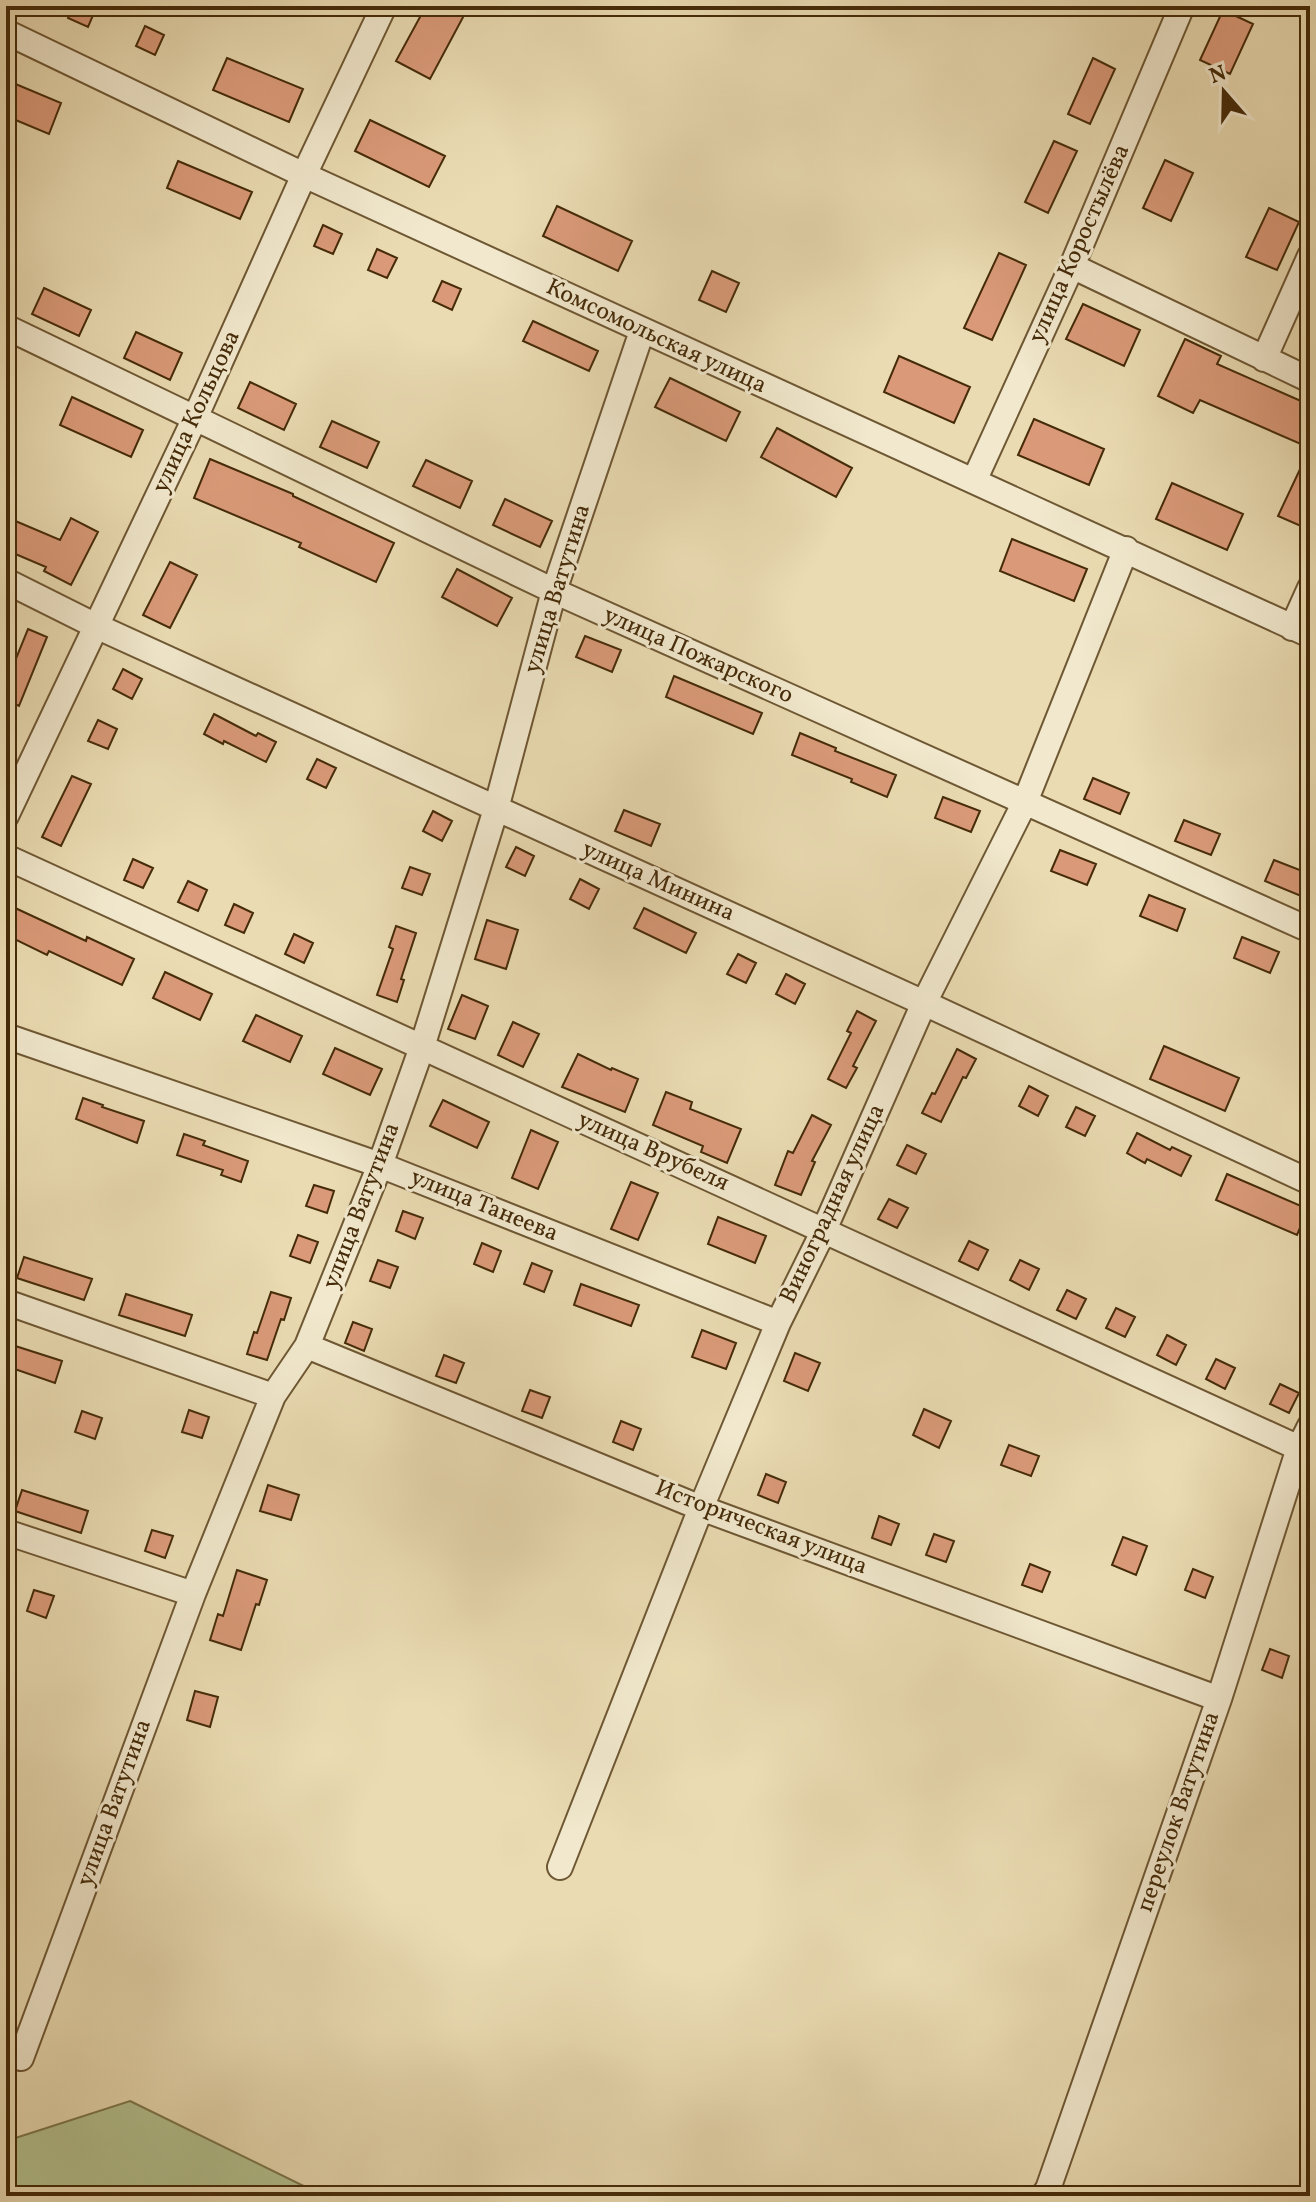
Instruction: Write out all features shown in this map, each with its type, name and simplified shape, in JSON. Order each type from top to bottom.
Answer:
[{"type":"street","name":"улица Кольцова","points":[[6,816],[195,418],[384,6]]},
{"type":"street","name":"улица Коростылёва","points":[[974,481],[1072,266],[1182,6]]},
{"type":"street","name":"Комсомольская улица","points":[[6,32],[304,175],[1301,631]]},
{"type":"street","points":[[1264,359],[1310,256]]},
{"type":"street","points":[[1072,266],[1310,380]]},
{"type":"street","name":"улица Пожарского","points":[[6,327],[554,591],[1310,930]]},
{"type":"street","name":"улица Ватутина","points":[[21,2058],[193,1594],[273,1396],[307,1346],[380,1165],[422,1047],[496,809],[554,591],[642,331]]},
{"type":"street","name":"Виноградная улица","points":[[560,1867],[701,1508],[778,1323],[824,1230],[924,1003],[1025,802],[1126,549]]},
{"type":"street","name":"улица Минина","points":[[6,581],[96,626],[1310,1182]]},
{"type":"street","points":[[1301,631],[1310,588]]},
{"type":"street","name":"улица Врубеля","points":[[6,857],[824,1230],[1304,1437]]},
{"type":"street","name":"улица Танеева","points":[[6,1036],[380,1165],[778,1323]]},
{"type":"street","points":[[6,1302],[273,1396]]},
{"type":"street","name":"Историческая улица","points":[[307,1346],[701,1508],[1219,1699]]},
{"type":"street","name":"переулок Ватутина","points":[[1047,2194],[1219,1699],[1304,1437]]},
{"type":"street","points":[[6,1532],[193,1594]]},
{"type":"green space","points":[[130,2101],[324,2196],[6,2196],[6,2141]]},
{"type":"building","points":[[74,6],[97,6],[88,27],[68,18]]},
{"type":"building","points":[[426,6],[469,6],[430,79],[396,61]]},
{"type":"building","points":[[1223,10],[1253,24],[1230,74],[1200,60]]},
{"type":"building","points":[[145,26],[164,35],[155,55],[136,46]]},
{"type":"building","points":[[227,58],[303,89],[289,122],[213,90]]},
{"type":"building","points":[[1093,58],[1115,69],[1090,124],[1068,114]]},
{"type":"building","points":[[6,80],[61,103],[49,134],[6,116]]},
{"type":"building","points":[[370,120],[445,156],[429,187],[355,151]]},
{"type":"building","points":[[1054,141],[1077,151],[1048,213],[1025,202]]},
{"type":"building","points":[[1165,160],[1193,173],[1171,221],[1143,208]]},
{"type":"building","points":[[178,161],[252,192],[240,219],[167,188]]},
{"type":"building","points":[[557,206],[632,241],[618,271],[543,236]]},
{"type":"building","points":[[1269,208],[1299,222],[1277,270],[1246,257]]},
{"type":"building","points":[[323,225],[342,234],[333,254],[314,246]]},
{"type":"building","points":[[377,249],[397,258],[387,278],[368,270]]},
{"type":"building","points":[[999,253],[1026,265],[992,340],[964,328]]},
{"type":"building","points":[[712,271],[739,283],[726,312],[699,300]]},
{"type":"building","points":[[442,281],[461,289],[452,310],[433,301]]},
{"type":"building","points":[[44,288],[91,310],[79,336],[32,314]]},
{"type":"building","points":[[1083,304],[1140,330],[1124,366],[1066,339]]},
{"type":"building","points":[[533,321],[598,351],[589,371],[523,341]]},
{"type":"building","points":[[136,332],[182,353],[170,380],[124,358]]},
{"type":"building","points":[[1185,339],[1221,356],[1217,364],[1310,405],[1310,448],[1200,400],[1193,413],[1158,396]]},
{"type":"building","points":[[899,356],[970,387],[954,423],[884,392]]},
{"type":"building","points":[[670,378],[740,412],[726,441],[655,407]]},
{"type":"building","points":[[250,382],[296,404],[284,430],[238,408]]},
{"type":"building","points":[[72,397],[143,430],[131,457],[60,425]]},
{"type":"building","points":[[1034,419],[1104,449],[1089,485],[1018,455]]},
{"type":"building","points":[[332,421],[379,442],[367,468],[320,447]]},
{"type":"building","points":[[777,428],[852,468],[836,497],[761,457]]},
{"type":"building","points":[[1310,448],[1310,530],[1278,516]]},
{"type":"building","points":[[210,459],[293,494],[394,543],[376,582],[299,547],[301,543],[194,498]]},
{"type":"building","points":[[426,460],[472,481],[460,508],[413,486]]},
{"type":"building","points":[[1172,483],[1243,514],[1227,550],[1156,519]]},
{"type":"building","points":[[505,499],[552,521],[540,547],[493,525]]},
{"type":"building","points":[[6,517],[60,540],[71,518],[98,532],[71,585],[44,571],[46,567],[6,550]]},
{"type":"building","points":[[1012,539],[1087,569],[1074,601],[1000,571]]},
{"type":"building","points":[[170,562],[197,575],[170,628],[143,615]]},
{"type":"building","points":[[457,569],[512,598],[497,626],[442,597]]},
{"type":"building","points":[[28,629],[47,637],[19,706],[6,700],[6,683]]},
{"type":"building","points":[[585,636],[621,650],[612,672],[576,657]]},
{"type":"building","points":[[123,669],[142,679],[132,699],[113,689]]},
{"type":"building","points":[[674,676],[762,713],[753,734],[666,697]]},
{"type":"building","points":[[214,714],[256,736],[258,733],[276,742],[266,762],[204,734]]},
{"type":"building","points":[[98,720],[117,729],[108,749],[88,741]]},
{"type":"building","points":[[800,733],[836,748],[835,751],[896,775],[887,797],[792,755]]},
{"type":"building","points":[[317,759],[336,768],[326,788],[307,779]]},
{"type":"building","points":[[72,776],[91,784],[61,846],[42,837]]},
{"type":"building","points":[[1093,778],[1129,793],[1120,814],[1084,799]]},
{"type":"building","points":[[943,797],[980,811],[971,832],[935,818]]},
{"type":"building","points":[[624,810],[660,824],[651,846],[615,831]]},
{"type":"building","points":[[433,811],[452,821],[442,841],[423,831]]},
{"type":"building","points":[[1184,820],[1220,834],[1211,855],[1175,841]]},
{"type":"building","points":[[516,847],[534,856],[525,876],[506,867]]},
{"type":"building","points":[[1060,850],[1096,864],[1087,885],[1051,871]]},
{"type":"building","points":[[133,859],[153,868],[143,888],[124,880]]},
{"type":"building","points":[[1274,860],[1310,874],[1301,896],[1265,881]]},
{"type":"building","points":[[410,867],[430,874],[422,895],[402,888]]},
{"type":"building","points":[[580,879],[599,889],[589,909],[570,899]]},
{"type":"building","points":[[188,881],[207,890],[198,911],[178,902]]},
{"type":"building","points":[[1149,895],[1185,909],[1177,931],[1140,916]]},
{"type":"building","points":[[234,904],[253,913],[244,933],[225,925]]},
{"type":"building","points":[[13,907],[86,941],[87,937],[134,959],[122,985],[6,935],[6,922]]},
{"type":"building","points":[[644,908],[696,933],[686,953],[634,928]]},
{"type":"building","points":[[487,920],[518,930],[506,969],[475,959]]},
{"type":"building","points":[[396,926],[416,933],[397,1002],[377,995],[393,949],[389,947]]},
{"type":"building","points":[[294,934],[313,943],[304,963],[285,954]]},
{"type":"building","points":[[1242,937],[1279,952],[1270,973],[1234,958]]},
{"type":"building","points":[[738,954],[756,963],[746,983],[727,974]]},
{"type":"building","points":[[165,972],[212,994],[200,1020],[153,998]]},
{"type":"building","points":[[786,974],[805,984],[795,1004],[776,994]]},
{"type":"building","points":[[462,995],[488,1006],[475,1039],[448,1029]]},
{"type":"building","points":[[857,1011],[876,1021],[853,1066],[857,1068],[846,1088],[828,1079],[851,1033],[847,1031]]},
{"type":"building","points":[[256,1015],[302,1036],[290,1062],[243,1041]]},
{"type":"building","points":[[513,1022],[539,1034],[523,1067],[498,1055]]},
{"type":"building","points":[[1164,1046],[1239,1078],[1225,1111],[1150,1079]]},
{"type":"building","points":[[335,1048],[382,1069],[370,1095],[323,1074]]},
{"type":"building","points":[[957,1049],[976,1059],[966,1078],[963,1077],[941,1122],[922,1113]]},
{"type":"building","points":[[578,1054],[638,1079],[625,1112],[562,1087]]},
{"type":"building","points":[[1029,1086],[1048,1096],[1038,1116],[1019,1106]]},
{"type":"building","points":[[666,1092],[692,1102],[690,1109],[741,1129],[727,1163],[701,1152],[703,1146],[653,1125]]},
{"type":"building","points":[[83,1098],[144,1121],[137,1143],[76,1119]]},
{"type":"building","points":[[443,1100],[489,1122],[477,1148],[430,1126]]},
{"type":"building","points":[[1076,1107],[1095,1116],[1085,1136],[1066,1127]]},
{"type":"building","points":[[812,1115],[831,1125],[812,1161],[815,1162],[801,1195],[775,1185],[788,1151],[793,1153]]},
{"type":"building","points":[[531,1130],[558,1142],[538,1189],[512,1178]]},
{"type":"building","points":[[1137,1133],[1170,1150],[1172,1147],[1191,1156],[1181,1176],[1127,1153]]},
{"type":"building","points":[[184,1134],[205,1141],[203,1145],[248,1161],[241,1182],[221,1175],[223,1170],[177,1155]]},
{"type":"building","points":[[907,1145],[926,1154],[916,1174],[897,1165]]},
{"type":"building","points":[[1227,1174],[1308,1209],[1297,1235],[1216,1200]]},
{"type":"building","points":[[631,1182],[658,1193],[638,1240],[611,1229]]},
{"type":"building","points":[[314,1185],[334,1191],[327,1213],[306,1206]]},
{"type":"building","points":[[889,1199],[908,1208],[897,1228],[878,1219]]},
{"type":"building","points":[[403,1211],[423,1218],[415,1239],[396,1231]]},
{"type":"building","points":[[718,1217],[766,1236],[755,1263],[708,1244]]},
{"type":"building","points":[[298,1235],[318,1242],[310,1263],[290,1256]]},
{"type":"building","points":[[969,1241],[988,1250],[978,1270],[959,1261]]},
{"type":"building","points":[[482,1243],[501,1251],[493,1272],[474,1264]]},
{"type":"building","points":[[24,1257],[92,1279],[84,1300],[17,1278]]},
{"type":"building","points":[[378,1260],[398,1267],[390,1288],[370,1281]]},
{"type":"building","points":[[1020,1260],[1039,1269],[1029,1290],[1010,1280]]},
{"type":"building","points":[[532,1263],[552,1271],[544,1292],[524,1284]]},
{"type":"building","points":[[581,1284],[639,1305],[631,1326],[574,1305]]},
{"type":"building","points":[[1067,1290],[1086,1299],[1076,1319],[1057,1310]]},
{"type":"building","points":[[271,1292],[291,1298],[267,1360],[247,1354]]},
{"type":"building","points":[[126,1294],[192,1315],[185,1336],[119,1315]]},
{"type":"building","points":[[1116,1308],[1135,1317],[1125,1337],[1106,1328]]},
{"type":"building","points":[[353,1322],[372,1329],[364,1351],[345,1343]]},
{"type":"building","points":[[702,1330],[736,1343],[726,1369],[692,1357]]},
{"type":"building","points":[[1167,1335],[1186,1345],[1176,1365],[1157,1355]]},
{"type":"building","points":[[6,1343],[62,1361],[55,1383],[6,1366]]},
{"type":"building","points":[[795,1353],[820,1363],[808,1391],[784,1381]]},
{"type":"building","points":[[444,1355],[464,1363],[456,1383],[436,1376]]},
{"type":"building","points":[[1216,1359],[1235,1368],[1225,1389],[1206,1379]]},
{"type":"building","points":[[1280,1384],[1299,1393],[1289,1413],[1270,1404]]},
{"type":"building","points":[[530,1390],[550,1397],[542,1418],[522,1411]]},
{"type":"building","points":[[924,1409],[951,1421],[939,1448],[913,1435]]},
{"type":"building","points":[[189,1410],[209,1417],[202,1438],[182,1432]]},
{"type":"building","points":[[82,1411],[102,1418],[95,1439],[75,1432]]},
{"type":"building","points":[[621,1421],[641,1429],[633,1450],[613,1442]]},
{"type":"building","points":[[1009,1445],[1039,1456],[1031,1476],[1001,1465]]},
{"type":"building","points":[[766,1474],[786,1482],[778,1503],[758,1495]]},
{"type":"building","points":[[268,1485],[299,1495],[291,1520],[260,1511]]},
{"type":"building","points":[[22,1490],[88,1511],[81,1533],[15,1511]]},
{"type":"building","points":[[879,1516],[899,1524],[891,1545],[872,1538]]},
{"type":"building","points":[[152,1530],[173,1536],[165,1558],[145,1551]]},
{"type":"building","points":[[934,1534],[954,1541],[946,1562],[926,1555]]},
{"type":"building","points":[[1123,1537],[1147,1546],[1136,1575],[1112,1565]]},
{"type":"building","points":[[1030,1564],[1050,1572],[1042,1592],[1022,1585]]},
{"type":"building","points":[[1193,1569],[1213,1577],[1205,1598],[1185,1590]]},
{"type":"building","points":[[237,1570],[267,1580],[241,1650],[210,1640],[218,1614],[223,1616]]},
{"type":"building","points":[[34,1590],[54,1596],[46,1618],[27,1611]]},
{"type":"building","points":[[1270,1649],[1289,1656],[1282,1678],[1262,1670]]},
{"type":"building","points":[[195,1691],[218,1697],[210,1727],[187,1720]]}]
